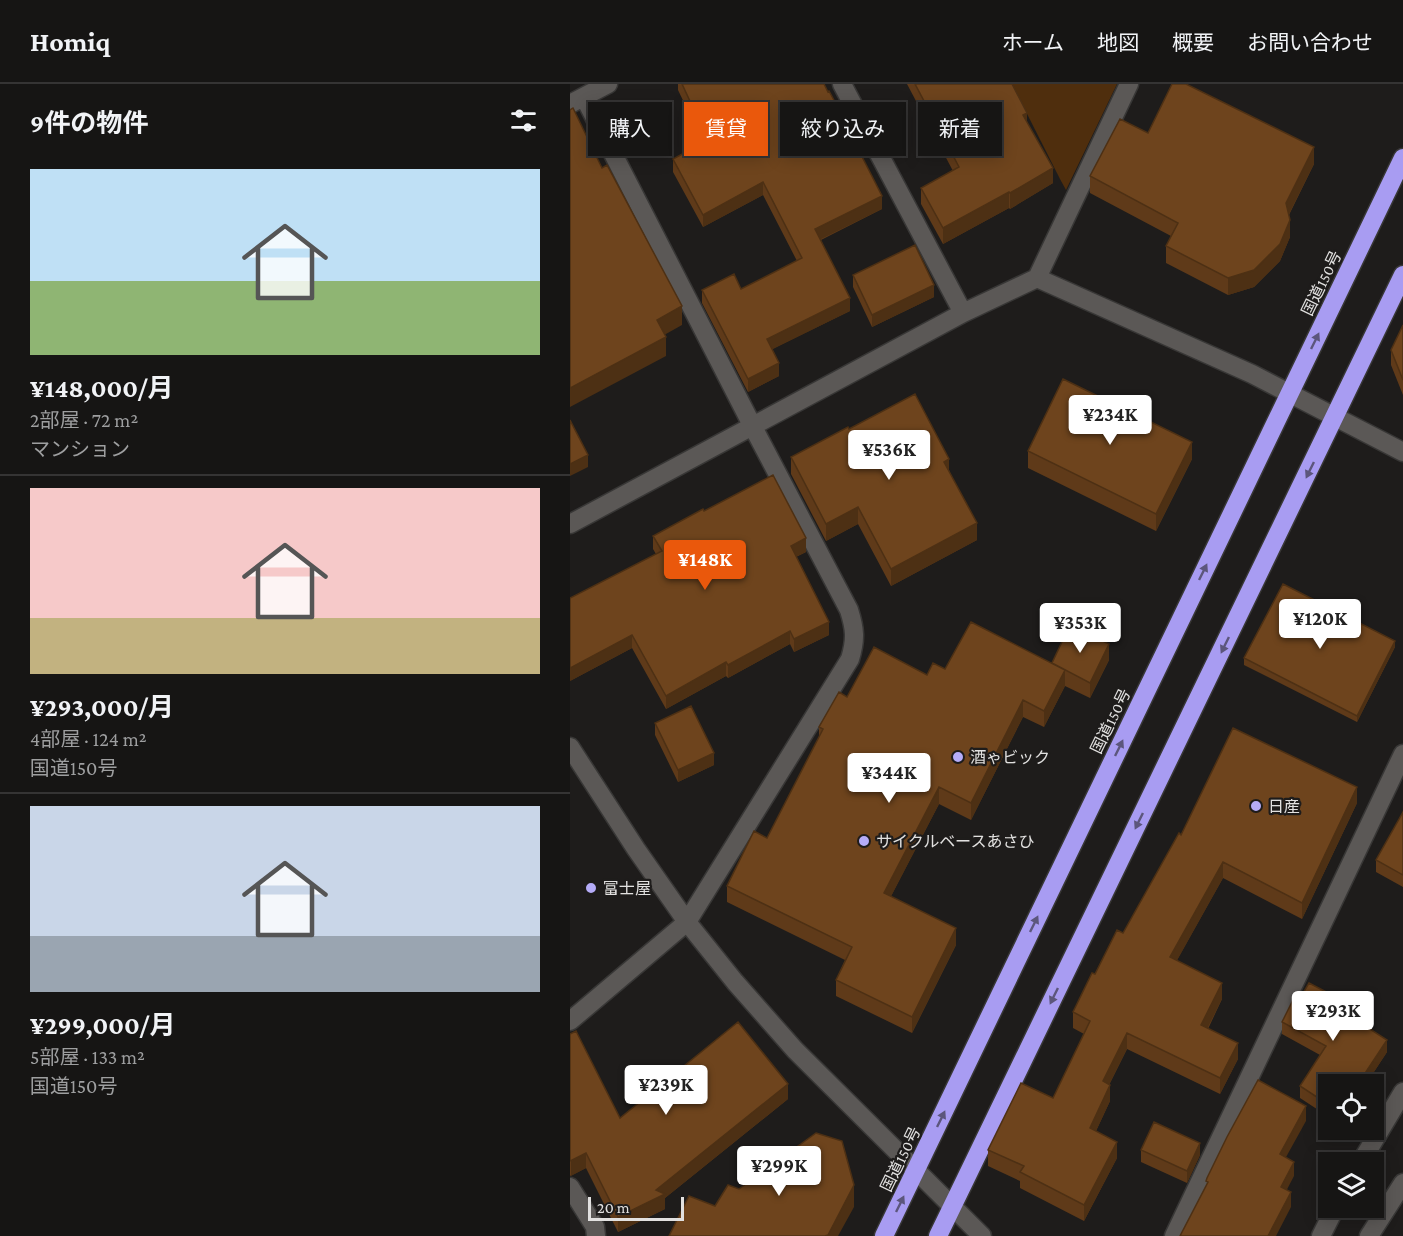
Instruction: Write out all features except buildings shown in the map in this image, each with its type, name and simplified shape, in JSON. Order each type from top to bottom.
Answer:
[{"type":"highway","name":"国道150号","points":[[884,1236],[1403,158]]},
{"type":"highway","points":[[938,1236],[1403,276]]},
{"type":"street","points":[[570,1021],[687,922],[850,659],[855,643],[854,626],[849,610],[577,101],[608,84]]},
{"type":"street","points":[[842,84],[963,314]]},
{"type":"street","points":[[570,524],[963,314],[1037,278],[1129,84]]},
{"type":"street","points":[[1037,278],[1252,374],[1403,452]]},
{"type":"street","points":[[570,747],[636,849],[687,922],[735,982],[795,1050],[982,1236]]},
{"type":"street","points":[[1174,1236],[1403,754]]},
{"type":"street","points":[[1366,1152],[1403,1092]]},
{"type":"street","points":[[1369,1236],[1403,1183]]},
{"type":"street","points":[[570,1187],[595,1227],[596,1236]]},
{"type":"street","points":[[1321,1236],[1330,1218]]},
{"type":"shaded area","points":[[1012,84],[1117,84],[1066,190],[1060,179]]},
{"type":"place","name":"酒ゃビック","points":[[958,757]]},
{"type":"place","name":"日産","points":[[1256,806]]},
{"type":"place","name":"サイクルベースあさひ","points":[[864,841]]},
{"type":"place","name":"富士屋","points":[[591,888]]}]
